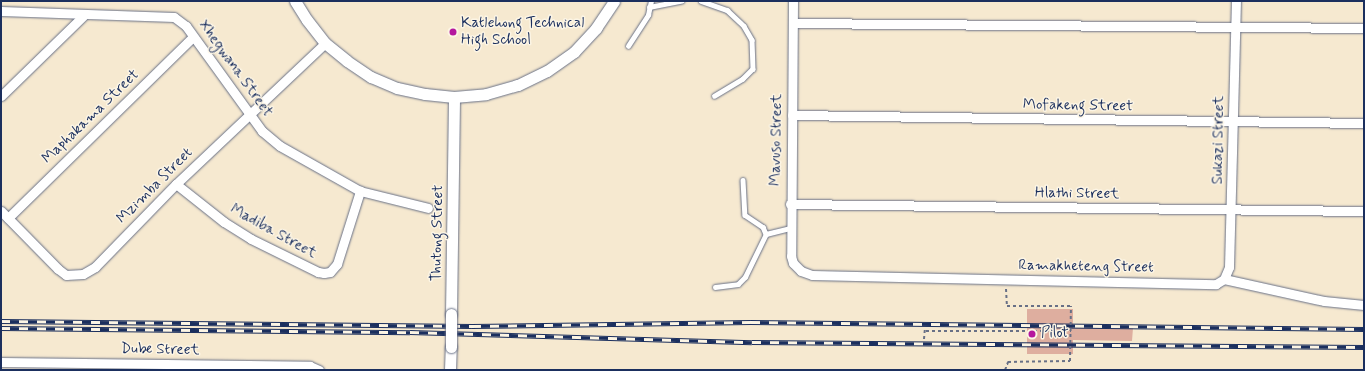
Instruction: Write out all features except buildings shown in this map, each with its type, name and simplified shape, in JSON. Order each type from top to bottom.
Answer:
[{"type":"street","points":[[296,1],[307,20],[325,43],[347,62],[371,77],[397,88],[425,94],[454,97],[492,92],[518,85],[547,71],[574,52],[596,28],[614,1]]},
{"type":"street","name":"Mavuso Street","points":[[793,1],[790,228],[793,263],[804,274]]},
{"type":"street","name":"Sukazi Street","points":[[1224,279],[1229,267],[1232,210],[1236,1]]},
{"type":"street","name":"Xhegwana Street","points":[[1,11],[83,16],[174,17],[186,26],[262,131],[280,146],[360,191],[428,208]]},
{"type":"street","points":[[1,96],[83,16]]},
{"type":"street","points":[[793,22],[1364,28]]},
{"type":"street","name":"Maphakama Street","points":[[8,218],[193,37]]},
{"type":"street","name":"Mzimba Street","points":[[1,210],[58,269],[66,275],[74,276],[95,267],[176,184],[249,113],[325,43]]},
{"type":"street","name":"Thutong Street","points":[[450,370],[454,97]]},
{"type":"street","name":"Mofakeng Street","points":[[792,115],[1364,123]]},
{"type":"street","name":"Madiba Street","points":[[176,184],[224,222],[246,236],[306,267],[324,273],[330,272],[337,264],[360,191]]},
{"type":"street","name":"Hlathi Street","points":[[790,204],[1364,211]]},
{"type":"street","name":"Ramakheteng Street","points":[[804,274],[1216,284],[1224,279],[1324,301],[1364,305]]},
{"type":"street","name":"Dube Street","points":[[1,362],[310,366],[319,370]]},
{"type":"lane","points":[[628,46],[648,15],[651,1]]},
{"type":"lane","points":[[649,7],[681,1]]},
{"type":"lane","points":[[701,1],[727,10],[744,26],[752,40],[753,69],[743,79],[715,96]]},
{"type":"lane","points":[[743,180],[745,215],[762,227],[766,234]]},
{"type":"lane","points":[[715,287],[734,286],[742,281],[766,234],[790,228]]},
{"type":"path","points":[[1005,370],[1008,362],[1070,361],[1071,306],[1007,306],[1006,279]]},
{"type":"path","points":[[924,327],[926,330],[924,338]]},
{"type":"path","points":[[926,330],[1070,331]]},
{"type":"railway","points":[[1,321],[472,326],[751,322],[1364,329]]},
{"type":"railway","points":[[1,328],[410,332],[752,342],[1364,347]]},
{"type":"place","name":"Katlehong Technical High School","points":[[453,32]]},
{"type":"place","name":"Pilot","points":[[1032,334]]}]
